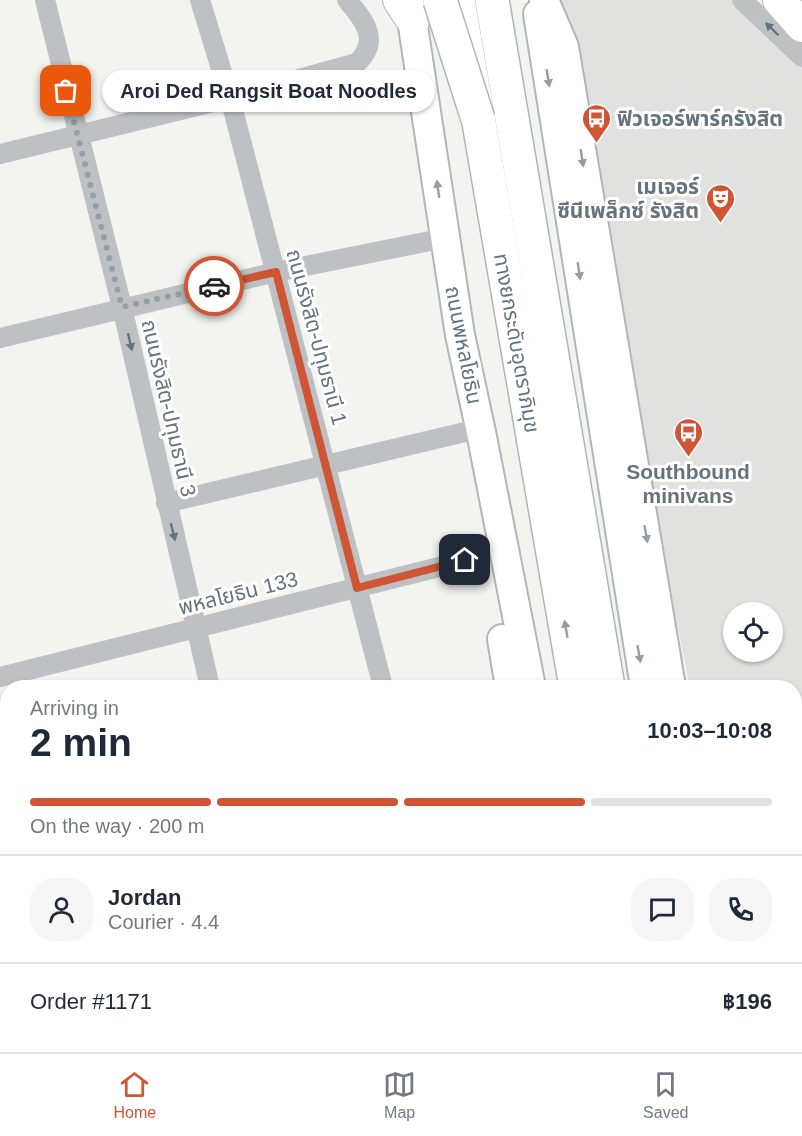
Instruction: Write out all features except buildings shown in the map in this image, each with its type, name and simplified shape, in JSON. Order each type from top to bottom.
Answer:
[{"type":"highway","points":[[440,0],[478,119]]},
{"type":"highway","name":"ถนนพหลโยธิน","points":[[440,0],[532,632],[551,680]]},
{"type":"highway","name":"ทางยกระดับอุตราภิมุข","points":[[458,0],[575,680]]},
{"type":"highway","name":"ทางยกระดับอุตราภิมุข","points":[[492,0],[607,680]]},
{"type":"highway","points":[[504,0],[620,620],[618,680]]},
{"type":"main road","points":[[535,0],[615,497]]},
{"type":"main road","points":[[544,0],[564,47],[670,680]]},
{"type":"main road","points":[[779,0],[802,26]]},
{"type":"main road","name":"ถนนพหลโยธิน","points":[[407,7],[464,361],[532,632],[531,680]]},
{"type":"main road","points":[[603,290],[620,620],[642,680]]},
{"type":"main road","points":[[464,361],[465,432],[509,680]]},
{"type":"street","name":"ถนนรังสิต-ปทุมธานี 3","points":[[45,0],[77,136],[122,307],[208,680]]},
{"type":"street","name":"ถนนรังสิต-ปทุมธานี 1","points":[[200,0],[230,98],[381,680]]},
{"type":"street","points":[[0,154],[230,98],[357,63],[365,56],[369,40],[366,22],[347,0]]},
{"type":"street","points":[[742,0],[802,57]]},
{"type":"street","points":[[0,338],[276,272],[445,238]]},
{"type":"street","points":[[166,502],[465,432]]},
{"type":"street","name":"พหลโยธิน 133","points":[[0,677],[487,555]]},
{"type":"shaded area","points":[[549,0],[737,0],[802,60],[802,680],[689,680]]},
{"type":"way so far","points":[[66,91],[122,307],[214,286]]},
{"type":"place","name":"Aroi Ded Rangsit Boat Noodles","points":[[66,91]]},
{"type":"place","name":"ฟิวเจอร์พาร์ครังสิต","points":[[596,144]]},
{"type":"place","name":"เมเจอร์ ซีนีเพล็กซ์ รังสิต","points":[[720,224]]},
{"type":"place","name":"Southbound minivans","points":[[688,458]]},
{"type":"route","points":[[214,286],[276,272],[357,588],[465,560]]}]
